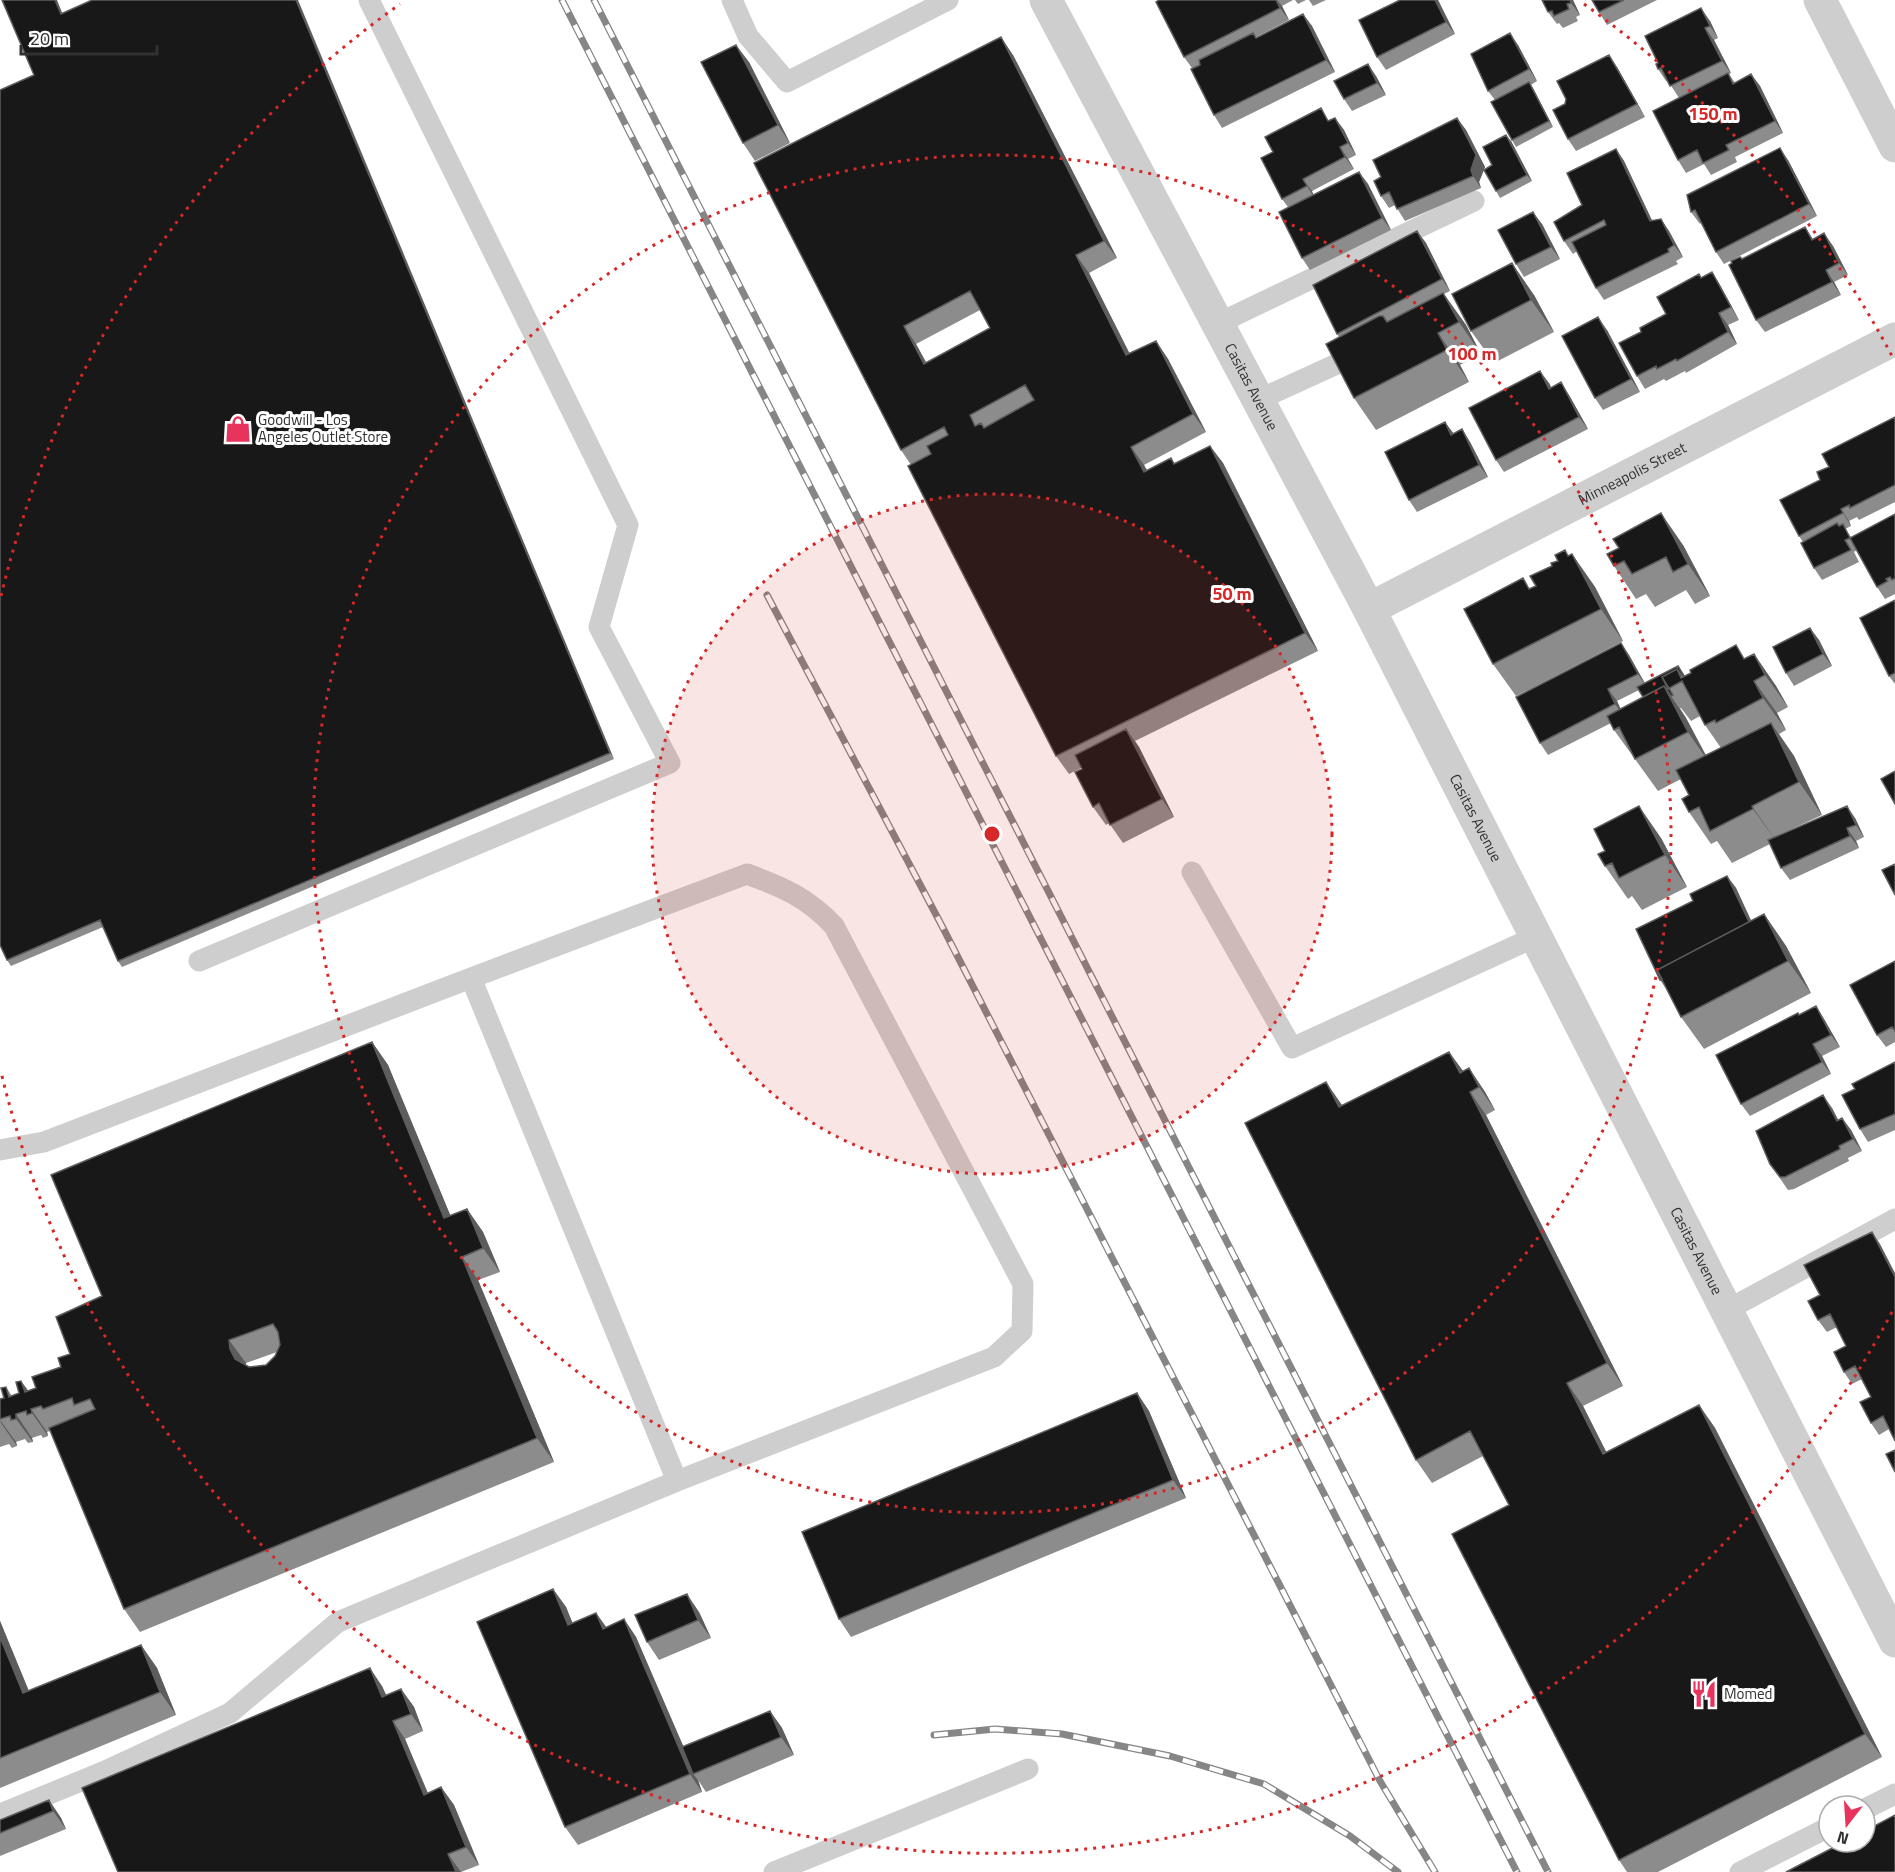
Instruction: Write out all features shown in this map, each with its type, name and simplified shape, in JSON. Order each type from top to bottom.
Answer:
[{"type":"street","name":"Casitas Avenue","points":[[1046,0],[1369,609],[1895,1641]]},
{"type":"street","points":[[1820,0],[1895,146]]},
{"type":"street","name":"Minneapolis Street","points":[[1369,609],[1895,339]]},
{"type":"lane","points":[[199,961],[670,763],[599,627],[628,525],[369,0]]},
{"type":"lane","points":[[732,0],[748,36],[787,82],[948,0]]},
{"type":"lane","points":[[1217,324],[1474,201]]},
{"type":"lane","points":[[1258,400],[1374,346]]},
{"type":"lane","points":[[1192,872],[1292,1048],[1535,937]]},
{"type":"lane","points":[[0,1150],[44,1142],[747,874],[772,883],[815,905],[834,926],[1023,1284],[1022,1331],[994,1357],[677,1481],[338,1622],[230,1713],[103,1772],[0,1814]]},
{"type":"lane","points":[[471,978],[677,1481]]},
{"type":"lane","points":[[1727,1310],[1895,1219]]},
{"type":"lane","points":[[774,1872],[1028,1769]]},
{"type":"lane","points":[[1877,1803],[1895,1794]]},
{"type":"lane","points":[[1740,1872],[1817,1833]]},
{"type":"building","name":"Goodwill - Los Angeles Outlet Store","points":[[2,0],[55,0],[61,14],[92,0],[296,0],[610,753],[118,961],[100,920],[7,960],[0,945],[0,90],[34,75]]},
{"type":"building","points":[[1159,0],[1276,0],[1280,8],[1184,57],[1156,2]]},
{"type":"building","points":[[1400,0],[1435,0],[1446,22],[1377,57],[1359,20]]},
{"type":"building","points":[[1542,0],[1570,0],[1571,3],[1567,4],[1569,9],[1554,16],[1552,11],[1548,12]]},
{"type":"building","points":[[1592,0],[1624,0],[1599,12]]},
{"type":"building","points":[[1701,8],[1710,26],[1705,28],[1722,61],[1670,86],[1661,68],[1658,69],[1656,64],[1658,63],[1645,36]]},
{"type":"building","points":[[1303,14],[1326,60],[1214,115],[1191,69],[1200,65],[1199,60],[1253,33],[1256,38]]},
{"type":"building","points":[[1510,33],[1529,69],[1488,91],[1471,54]]},
{"type":"building","points":[[1001,37],[1104,241],[1076,255],[1126,355],[1156,341],[1193,414],[1131,447],[1144,472],[1171,458],[1174,464],[1210,446],[1305,633],[1056,756],[908,466],[931,454],[927,446],[948,435],[944,427],[901,450],[754,163]],"holes":[[[970,291],[990,328],[924,364],[904,326]],[[1025,385],[1034,400],[984,428],[981,423],[975,426],[970,415]]]},
{"type":"building","points":[[736,45],[778,125],[743,143],[701,62]]},
{"type":"building","points":[[1609,55],[1637,104],[1568,139],[1553,110],[1565,104],[1566,99],[1557,81]]},
{"type":"building","points":[[1368,64],[1377,83],[1344,99],[1334,81]]},
{"type":"building","points":[[1728,73],[1733,84],[1751,74],[1775,121],[1726,145],[1729,150],[1703,163],[1697,150],[1678,160],[1653,111]]},
{"type":"building","points":[[1529,82],[1549,121],[1512,140],[1491,102]]},
{"type":"building","points":[[1321,108],[1328,121],[1335,118],[1348,143],[1340,147],[1345,157],[1303,179],[1307,186],[1282,199],[1261,158],[1273,152],[1265,137]]},
{"type":"building","points":[[1457,118],[1476,155],[1471,170],[1473,176],[1397,209],[1389,192],[1381,196],[1374,181],[1381,177],[1373,160]]},
{"type":"building","points":[[1506,135],[1527,175],[1496,191],[1484,170],[1492,165],[1483,147]]},
{"type":"building","points":[[1780,148],[1809,204],[1716,252],[1695,210],[1691,212],[1687,195]]},
{"type":"building","points":[[1616,149],[1650,221],[1661,219],[1674,245],[1668,249],[1669,252],[1596,288],[1572,242],[1606,225],[1604,220],[1564,241],[1554,222],[1582,205],[1567,173]]},
{"type":"building","points":[[1359,172],[1382,218],[1302,258],[1279,212]]},
{"type":"building","points":[[1533,212],[1551,247],[1516,264],[1498,230]]},
{"type":"building","points":[[1805,227],[1812,240],[1824,233],[1839,263],[1826,270],[1832,282],[1756,320],[1729,265],[1731,261],[1740,257],[1742,259]]},
{"type":"building","points":[[1417,231],[1442,279],[1337,334],[1313,285]]},
{"type":"building","points":[[1512,263],[1531,300],[1471,331],[1452,294]]},
{"type":"building","points":[[1712,272],[1731,307],[1719,313],[1728,332],[1677,361],[1676,359],[1657,369],[1656,366],[1637,376],[1619,343],[1641,332],[1640,328],[1666,314],[1657,297],[1699,274],[1701,278]]},
{"type":"building","points":[[1443,293],[1459,322],[1438,333],[1447,350],[1354,398],[1326,344],[1379,316],[1383,316],[1387,322]]},
{"type":"building","points":[[1598,317],[1631,379],[1595,398],[1562,336]]},
{"type":"building","points":[[1540,371],[1549,389],[1561,382],[1579,417],[1496,460],[1469,408]]},
{"type":"building","points":[[1895,417],[1895,485],[1850,508],[1849,505],[1841,509],[1843,513],[1799,536],[1780,500],[1820,480],[1817,472],[1829,467],[1822,454]]},
{"type":"building","points":[[1445,422],[1451,435],[1462,429],[1479,465],[1409,500],[1385,452]]},
{"type":"building","points":[[1661,513],[1688,564],[1673,572],[1666,557],[1632,574],[1624,561],[1614,566],[1607,554],[1619,548],[1613,539]]},
{"type":"building","points":[[1895,514],[1895,578],[1886,579],[1888,581],[1877,587],[1850,538]]},
{"type":"building","points":[[1837,523],[1839,526],[1843,524],[1850,538],[1845,540],[1851,550],[1814,568],[1801,543]]},
{"type":"building","points":[[1565,550],[1568,556],[1572,554],[1601,609],[1493,664],[1464,609],[1523,578],[1529,589],[1536,586],[1530,576],[1552,566],[1551,563],[1558,561],[1555,555]]},
{"type":"building","points":[[1895,600],[1895,673],[1889,676],[1860,618]]},
{"type":"building","points":[[1810,628],[1823,654],[1786,673],[1773,647]]},
{"type":"building","points":[[1621,643],[1638,674],[1608,689],[1615,704],[1540,743],[1516,697]]},
{"type":"building","points":[[1736,645],[1744,659],[1754,654],[1765,675],[1754,681],[1763,698],[1716,723],[1715,720],[1705,725],[1682,681],[1668,689],[1662,677],[1677,669],[1681,678],[1691,673],[1690,670]]},
{"type":"building","points":[[1678,666],[1683,677],[1677,669],[1662,677],[1673,695],[1671,696],[1664,686],[1643,697],[1637,687]]},
{"type":"building","points":[[1664,686],[1688,732],[1635,759],[1619,727],[1614,730],[1607,716]]},
{"type":"building","points":[[1771,723],[1799,782],[1710,831],[1699,807],[1689,812],[1682,799],[1689,795],[1676,770]]},
{"type":"building","points":[[1126,729],[1162,799],[1110,825],[1099,803],[1093,807],[1075,772],[1082,769],[1075,755]]},
{"type":"building","points":[[1895,771],[1895,804],[1881,779]]},
{"type":"building","points":[[1639,806],[1665,855],[1619,878],[1612,863],[1605,866],[1598,854],[1605,851],[1594,829]]},
{"type":"building","points":[[1847,806],[1856,825],[1847,828],[1850,836],[1781,868],[1768,840]]},
{"type":"building","points":[[1895,864],[1895,895],[1882,870]]},
{"type":"building","points":[[1727,876],[1749,922],[1657,970],[1662,979],[1660,980],[1636,929],[1693,901],[1690,894]]},
{"type":"building","points":[[1764,914],[1788,961],[1681,1017],[1657,970]]},
{"type":"building","points":[[1895,961],[1895,1031],[1892,1027],[1877,1035],[1850,985]]},
{"type":"building","points":[[1816,1006],[1831,1035],[1813,1044],[1822,1062],[1741,1104],[1716,1055]]},
{"type":"building","points":[[372,1042],[444,1218],[467,1209],[483,1248],[462,1257],[537,1438],[124,1609],[49,1428],[95,1409],[90,1399],[74,1405],[72,1398],[43,1409],[41,1406],[31,1409],[32,1413],[27,1415],[26,1411],[16,1414],[16,1419],[11,1420],[10,1416],[0,1419],[0,1399],[4,1398],[1,1388],[6,1387],[9,1397],[19,1393],[16,1382],[21,1381],[25,1392],[36,1388],[32,1377],[61,1367],[58,1358],[70,1354],[56,1317],[102,1296],[51,1175]],"holes":[[[273,1324],[278,1332],[280,1345],[275,1356],[266,1365],[249,1367],[235,1359],[230,1349],[229,1340]]]},
{"type":"building","points":[[1449,1052],[1460,1073],[1469,1068],[1479,1087],[1470,1092],[1607,1363],[1567,1383],[1603,1454],[1699,1405],[1865,1734],[1619,1860],[1452,1534],[1509,1505],[1470,1431],[1416,1460],[1245,1123],[1326,1082],[1339,1107]]},
{"type":"building","points":[[1895,1062],[1895,1114],[1860,1129],[1842,1095],[1855,1089],[1852,1084]]},
{"type":"building","points":[[1823,1095],[1837,1121],[1842,1118],[1853,1139],[1839,1146],[1840,1149],[1785,1177],[1780,1177],[1770,1164],[1756,1131]]},
{"type":"building","points":[[1872,1232],[1895,1277],[1895,1441],[1883,1416],[1871,1423],[1860,1402],[1871,1397],[1855,1366],[1844,1372],[1834,1352],[1846,1346],[1830,1314],[1818,1320],[1808,1301],[1820,1295],[1804,1265]]},
{"type":"building","points":[[1137,1393],[1173,1480],[839,1619],[802,1532]]},
{"type":"building","points":[[1895,1450],[1895,1472],[1886,1454]]},
{"type":"building","points":[[553,1589],[568,1625],[596,1613],[603,1629],[624,1619],[690,1774],[565,1827],[477,1622]]},
{"type":"building","points":[[687,1594],[698,1620],[647,1642],[635,1615]]},
{"type":"building","points":[[0,1637],[23,1693],[141,1645],[160,1692],[0,1758]]},
{"type":"building","points":[[370,1668],[382,1697],[401,1689],[411,1714],[393,1721],[424,1795],[441,1787],[466,1847],[448,1854],[456,1872],[118,1872],[82,1788]]},
{"type":"building","points":[[770,1711],[781,1737],[693,1774],[682,1747]]},
{"type":"building","points":[[49,1800],[53,1811],[0,1833],[0,1820]]},
{"type":"building","points":[[1895,1815],[1895,1871],[1786,1872],[1821,1854],[1877,1854],[1877,1825]]},
{"type":"railway","points":[[562,0],[1517,1872]]},
{"type":"railway","points":[[594,0],[1548,1872]]},
{"type":"railway","points":[[767,595],[942,926],[1380,1781],[1435,1872]]},
{"type":"railway","points":[[934,1735],[995,1729],[1062,1734],[1170,1756],[1264,1784],[1350,1836],[1398,1872]]},
{"type":"place","name":"Goodwill - Los Angeles Outlet Store","points":[[238,429]]},
{"type":"place","name":"Momed","points":[[1704,1694]]}]
